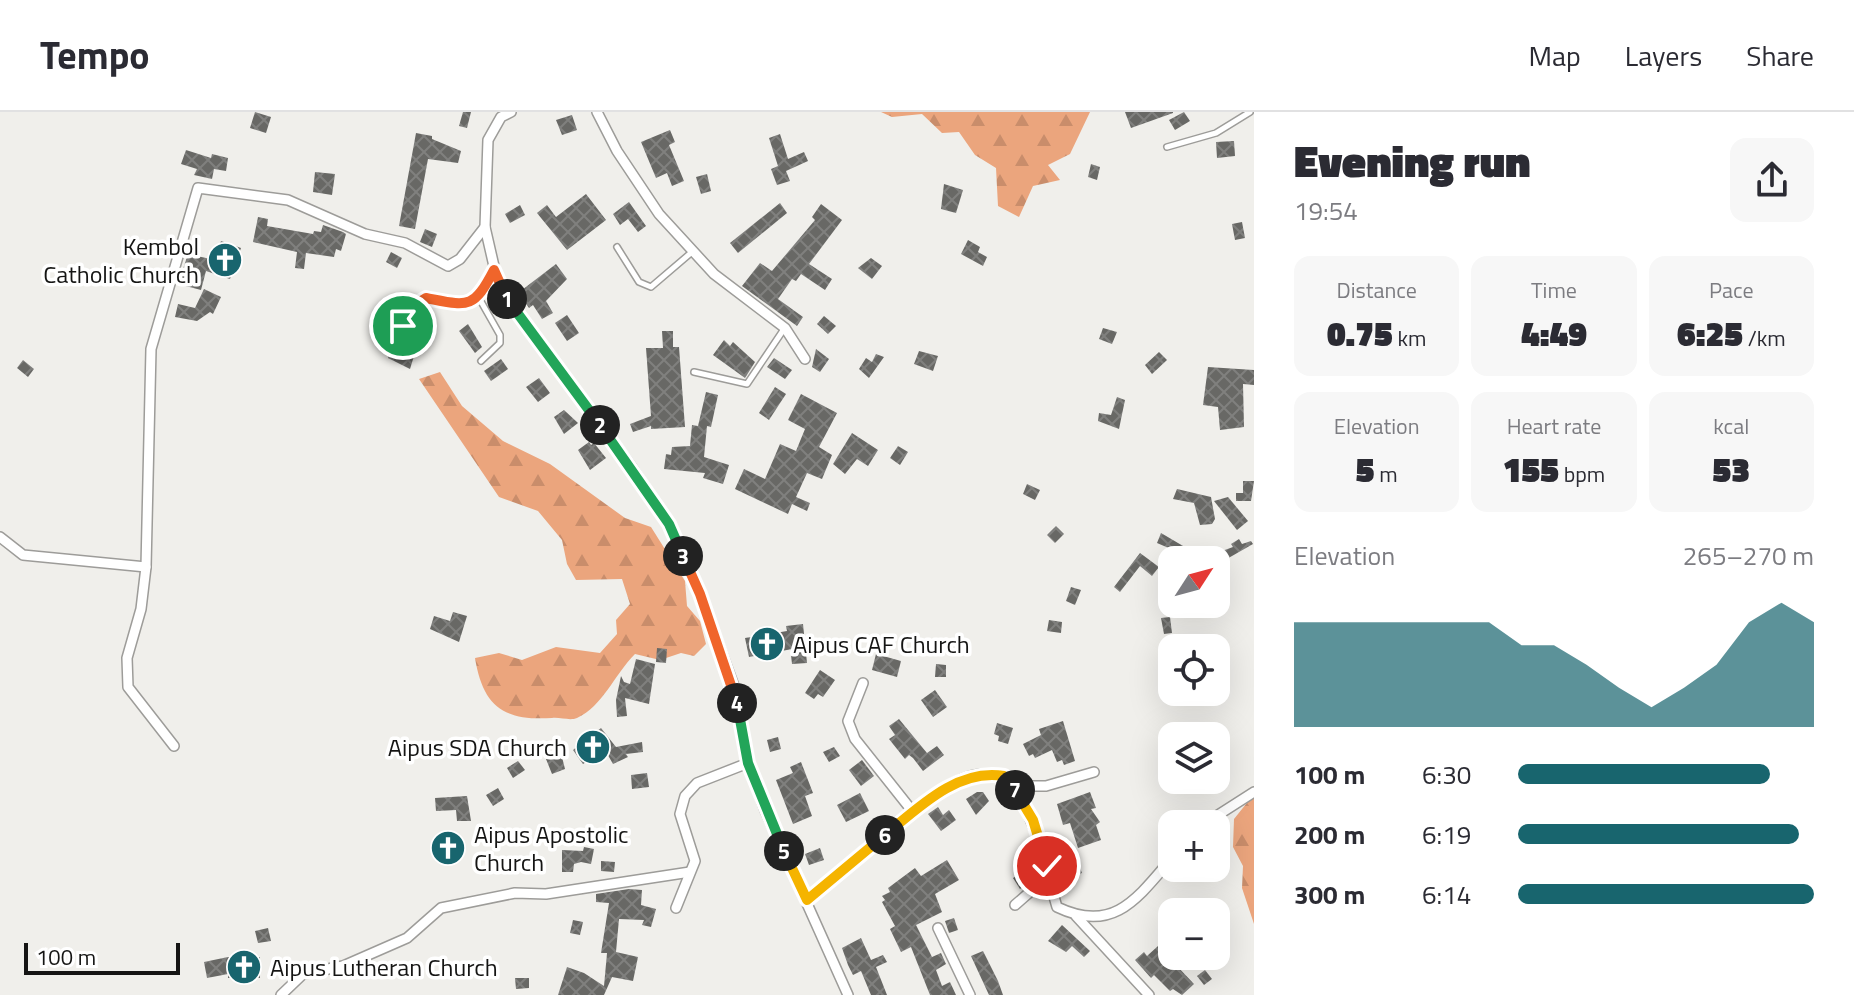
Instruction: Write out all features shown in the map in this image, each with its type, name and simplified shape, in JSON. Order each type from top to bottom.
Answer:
[{"type":"street","points":[[511,112],[496,115],[488,140],[485,227],[499,288],[631,466],[669,524],[700,594],[734,686],[748,763],[765,810],[848,995]]},
{"type":"street","points":[[597,112],[617,151],[659,214],[714,274],[785,328],[805,359]]},
{"type":"street","points":[[174,746],[128,687],[127,658],[141,609],[146,567],[151,349],[198,188],[288,200],[365,234],[405,243],[448,266],[471,248],[485,227]]},
{"type":"street","points":[[0,537],[23,555],[146,567]]},
{"type":"street","points":[[863,683],[848,721],[855,739],[913,812]]},
{"type":"street","points":[[676,908],[695,861],[680,814],[685,796],[697,783],[748,763]]},
{"type":"street","points":[[1013,786],[1046,786],[1094,772]]},
{"type":"street","points":[[807,900],[913,812],[962,779],[986,773],[1004,776],[1033,820],[1057,907],[1091,919],[1111,916],[1158,874]]},
{"type":"street","points":[[1226,810],[1254,792]]},
{"type":"street","points":[[281,995],[303,974],[343,966],[407,938],[441,908],[515,893],[546,894],[690,872]]},
{"type":"street","points":[[1015,905],[1048,876]]},
{"type":"street","points":[[1076,916],[1149,995]]},
{"type":"street","points":[[938,928],[970,995]]},
{"type":"lane","points":[[1167,147],[1216,133],[1250,112]]},
{"type":"lane","points":[[617,247],[639,282],[651,287],[692,252]]},
{"type":"lane","points":[[405,350],[403,326],[418,303],[426,298],[464,305],[479,298],[494,270]]},
{"type":"lane","points":[[479,298],[500,335],[500,343],[481,361]]},
{"type":"lane","points":[[694,372],[747,384],[785,328]]},
{"type":"green space","points":[[881,112],[1090,112],[1070,154],[1048,165],[1060,180],[1033,186],[1019,217],[998,206],[996,168],[975,155],[959,132],[942,133],[922,114],[892,117]]},
{"type":"green space","points":[[440,372],[462,406],[503,441],[550,464],[625,518],[651,527],[685,581],[687,606],[700,621],[706,644],[694,656],[681,653],[660,660],[635,654],[594,706],[574,719],[520,717],[498,707],[490,699],[475,658],[499,653],[522,660],[556,647],[600,653],[617,634],[616,620],[630,604],[622,579],[576,580],[567,564],[562,540],[538,511],[499,497],[419,379]]},
{"type":"green space","points":[[1254,794],[1254,924],[1242,888],[1243,866],[1233,847],[1234,819]]},
{"type":"building","points":[[255,112],[271,117],[266,133],[250,128]]},
{"type":"building","points":[[463,112],[471,112],[467,128],[459,126]]},
{"type":"building","points":[[1125,112],[1173,112],[1173,113],[1131,128]]},
{"type":"building","points":[[1184,112],[1190,121],[1175,130],[1169,120]]},
{"type":"building","points":[[572,115],[577,130],[562,135],[556,120]]},
{"type":"building","points":[[670,130],[675,142],[669,145],[684,181],[672,186],[667,173],[656,178],[641,142]]},
{"type":"building","points":[[416,133],[432,136],[432,139],[461,151],[458,163],[428,159],[415,229],[399,226]]},
{"type":"building","points":[[780,134],[788,159],[804,152],[808,161],[786,171],[790,181],[777,185],[771,169],[778,166],[769,138]]},
{"type":"building","points":[[1234,141],[1235,156],[1217,158],[1216,142]]},
{"type":"building","points":[[186,150],[211,158],[212,154],[228,158],[226,171],[214,169],[212,179],[194,175],[197,169],[181,164]]},
{"type":"building","points":[[1091,164],[1100,167],[1097,180],[1088,177]]},
{"type":"building","points":[[315,172],[335,174],[332,195],[313,192]]},
{"type":"building","points":[[707,174],[711,191],[701,194],[696,177]]},
{"type":"building","points":[[944,184],[963,190],[956,213],[941,209]]},
{"type":"building","points":[[586,194],[606,220],[567,250],[537,213],[547,205],[556,217]]},
{"type":"building","points":[[629,202],[646,226],[638,232],[628,219],[620,225],[613,214]]},
{"type":"building","points":[[780,203],[787,213],[738,253],[730,243]]},
{"type":"building","points":[[821,204],[842,220],[809,264],[832,279],[825,290],[801,274],[796,281],[792,279],[778,299],[803,317],[797,326],[742,286],[760,263],[772,271],[815,220],[812,217]]},
{"type":"building","points":[[520,205],[525,215],[510,223],[505,214]]},
{"type":"building","points":[[258,217],[268,219],[267,226],[313,234],[314,231],[321,232],[323,225],[343,232],[346,234],[341,251],[336,249],[334,257],[306,253],[304,269],[295,268],[297,252],[253,242]]},
{"type":"building","points":[[1242,222],[1245,238],[1235,240],[1232,224]]},
{"type":"building","points":[[425,229],[437,234],[432,247],[420,242]]},
{"type":"building","points":[[968,240],[980,247],[978,252],[987,257],[983,266],[961,254]]},
{"type":"building","points":[[221,241],[241,248],[230,279],[206,271],[201,290],[178,284],[188,254],[215,260]]},
{"type":"building","points":[[391,252],[402,258],[397,268],[386,262]]},
{"type":"building","points":[[871,258],[882,266],[872,279],[858,268]]},
{"type":"building","points":[[556,264],[567,279],[546,301],[553,313],[542,319],[533,305],[529,308],[518,293]]},
{"type":"building","points":[[204,289],[221,297],[213,314],[210,312],[197,321],[175,317],[178,304],[195,308]]},
{"type":"building","points":[[567,315],[579,333],[567,341],[555,323]]},
{"type":"building","points":[[824,316],[836,326],[828,334],[817,324]]},
{"type":"building","points":[[468,324],[482,347],[475,353],[459,331]]},
{"type":"building","points":[[1103,328],[1117,332],[1112,344],[1099,339]]},
{"type":"building","points":[[662,331],[673,331],[673,347],[679,347],[685,427],[651,429],[651,426],[633,432],[630,424],[651,416],[646,348],[663,348]]},
{"type":"building","points":[[724,340],[730,346],[733,342],[755,362],[745,378],[713,355]]},
{"type":"building","points":[[816,349],[829,359],[820,372],[812,367]]},
{"type":"building","points":[[390,351],[414,356],[410,369],[388,358]]},
{"type":"building","points":[[919,351],[938,356],[933,371],[914,364]]},
{"type":"building","points":[[1159,352],[1167,360],[1152,374],[1145,365]]},
{"type":"building","points":[[876,354],[884,357],[869,378],[859,369],[866,358],[872,362]]},
{"type":"building","points":[[774,358],[792,370],[785,379],[767,367]]},
{"type":"building","points":[[501,359],[508,369],[491,381],[484,371]]},
{"type":"building","points":[[23,360],[34,369],[28,377],[17,368]]},
{"type":"building","points":[[1208,367],[1254,370],[1254,385],[1243,384],[1244,427],[1220,430],[1218,407],[1203,405]]},
{"type":"building","points":[[539,378],[550,393],[538,402],[526,387]]},
{"type":"building","points":[[775,387],[786,394],[769,420],[759,413]]},
{"type":"building","points":[[706,392],[718,395],[711,427],[707,426],[704,457],[729,465],[723,484],[703,478],[705,473],[664,469],[666,454],[671,455],[672,447],[690,446],[692,425],[698,426]]},
{"type":"building","points":[[801,394],[837,413],[819,447],[832,455],[822,479],[807,473],[796,497],[810,503],[807,511],[792,504],[788,514],[735,489],[744,469],[765,479],[780,444],[796,451],[805,429],[788,420]]},
{"type":"building","points":[[1117,397],[1125,400],[1119,429],[1098,421],[1099,413],[1111,415]]},
{"type":"building","points":[[564,410],[578,423],[564,434],[554,417]]},
{"type":"building","points":[[852,433],[878,450],[868,466],[857,459],[845,474],[833,464]]},
{"type":"building","points":[[589,442],[591,445],[594,443],[606,458],[590,470],[578,450]]},
{"type":"building","points":[[898,446],[908,452],[900,465],[890,458]]},
{"type":"building","points":[[1243,481],[1254,481],[1251,501],[1236,501],[1236,493],[1243,493]]},
{"type":"building","points":[[1027,484],[1040,490],[1035,500],[1023,494]]},
{"type":"building","points":[[1177,489],[1211,497],[1215,519],[1212,524],[1200,525],[1194,503],[1173,499]]},
{"type":"building","points":[[1228,497],[1248,521],[1237,530],[1214,501]]},
{"type":"building","points":[[1056,526],[1064,534],[1055,543],[1047,535]]},
{"type":"building","points":[[1161,533],[1183,546],[1164,546],[1157,543]]},
{"type":"building","points":[[1239,539],[1242,544],[1251,541],[1253,544],[1230,557],[1231,544]]},
{"type":"building","points":[[1140,553],[1158,566],[1152,576],[1140,566],[1120,592],[1114,587]]},
{"type":"building","points":[[1071,587],[1081,590],[1075,605],[1066,601]]},
{"type":"building","points":[[453,612],[467,616],[459,642],[430,629],[434,616],[450,621]]},
{"type":"building","points":[[1161,618],[1170,618],[1172,633],[1164,634]]},
{"type":"building","points":[[1049,620],[1062,622],[1061,633],[1047,631]]},
{"type":"building","points":[[803,624],[807,663],[792,664],[791,655],[798,648],[749,657],[745,638],[787,631],[786,626]]},
{"type":"building","points":[[657,648],[667,649],[666,663],[656,662]]},
{"type":"building","points":[[876,654],[901,661],[897,677],[872,670]]},
{"type":"building","points":[[636,659],[655,664],[649,704],[625,698],[627,716],[617,717],[616,700],[621,676],[624,682],[630,684]]},
{"type":"building","points":[[936,664],[946,665],[946,677],[935,677]]},
{"type":"building","points":[[820,670],[835,680],[823,697],[818,694],[814,699],[805,693]]},
{"type":"building","points":[[935,690],[947,707],[933,717],[921,700]]},
{"type":"building","points":[[899,719],[927,753],[937,746],[944,755],[923,771],[909,755],[905,759],[889,739],[895,735],[889,726]]},
{"type":"building","points":[[1063,721],[1075,761],[1064,765],[1062,760],[1057,762],[1052,750],[1035,758],[1033,754],[1029,756],[1023,744],[1041,735],[1039,729]]},
{"type":"building","points":[[997,723],[1013,728],[1008,744],[998,741],[999,736],[994,734]]},
{"type":"building","name":"Aipus SDA Church","points":[[601,728],[616,747],[642,742],[643,752],[626,754],[628,757],[613,764],[605,750],[583,764],[573,750]]},
{"type":"building","points":[[778,737],[781,749],[770,752],[767,740]]},
{"type":"building","points":[[834,747],[840,756],[829,762],[823,752]]},
{"type":"building","points":[[561,753],[565,769],[552,774],[546,759]]},
{"type":"building","points":[[862,760],[874,776],[861,786],[849,770]]},
{"type":"building","points":[[518,761],[525,770],[513,778],[507,768]]},
{"type":"building","points":[[801,762],[813,793],[805,796],[812,816],[793,824],[776,780],[793,773],[790,767]]},
{"type":"building","points":[[647,773],[649,787],[632,789],[631,775]]},
{"type":"building","points":[[498,788],[504,799],[493,806],[486,795]]},
{"type":"building","points":[[983,792],[989,801],[976,815],[966,799]]},
{"type":"building","points":[[1090,792],[1096,808],[1091,809],[1100,822],[1096,825],[1101,840],[1078,848],[1070,823],[1063,825],[1057,804]]},
{"type":"building","points":[[860,793],[869,811],[846,822],[837,805]]},
{"type":"building","points":[[467,796],[471,821],[457,821],[456,810],[436,811],[435,798]]},
{"type":"building","points":[[938,807],[943,815],[949,810],[956,820],[941,831],[928,814]]},
{"type":"building","name":"Aipus Apostolic Church","points":[[454,832],[460,860],[442,864],[436,836]]},
{"type":"building","points":[[1070,843],[1082,873],[1071,877],[1060,847]]},
{"type":"building","points":[[584,847],[594,849],[591,864],[581,862],[574,864],[573,872],[562,872],[562,850],[583,851]]},
{"type":"building","points":[[820,848],[824,860],[809,865],[805,854]]},
{"type":"building","points":[[947,860],[959,880],[935,894],[942,912],[916,925],[932,957],[941,953],[946,964],[936,970],[942,986],[950,982],[956,995],[930,995],[911,947],[901,952],[890,929],[895,926],[882,896],[915,868],[921,876]]},
{"type":"building","points":[[601,861],[615,862],[614,872],[601,871]]},
{"type":"building","points":[[1038,864],[1040,873],[1020,889],[1013,878]]},
{"type":"building","points":[[642,890],[641,905],[656,909],[651,927],[642,925],[644,920],[619,919],[616,952],[638,957],[633,981],[612,977],[604,995],[558,995],[567,967],[584,973],[604,986],[607,953],[601,953],[609,903],[596,902],[596,894]]},
{"type":"building","points":[[954,918],[958,930],[949,933],[945,921]]},
{"type":"building","points":[[573,920],[583,922],[580,935],[570,933]]},
{"type":"building","points":[[1062,925],[1090,951],[1084,957],[1072,946],[1066,952],[1048,941]]},
{"type":"building","points":[[268,928],[271,941],[258,943],[255,931]]},
{"type":"building","points":[[861,938],[871,960],[883,955],[887,962],[876,967],[887,995],[871,995],[861,971],[853,975],[848,965],[842,948]]},
{"type":"building","points":[[1158,946],[1158,970],[1181,970],[1194,984],[1182,995],[1173,989],[1170,991],[1154,975],[1151,978],[1135,960],[1144,952],[1147,956]]},
{"type":"building","points":[[983,951],[1003,995],[989,995],[971,956]]},
{"type":"building","name":"Aipus Lutheran Church","points":[[228,957],[260,957],[260,978],[228,978],[228,974],[207,978],[204,962]]},
{"type":"building","points":[[1205,970],[1212,979],[1204,985],[1197,976]]},
{"type":"building","points":[[515,978],[529,978],[529,988],[516,989]]},
{"type":"place","name":"Kembol Catholic Church","points":[[225,260]]},
{"type":"place","name":"Aipus CAF Church","points":[[767,644]]},
{"type":"place","name":"Aipus SDA Church","points":[[593,747]]},
{"type":"place","name":"Aipus Apostolic Church","points":[[448,848]]},
{"type":"place","name":"Aipus Lutheran Church","points":[[244,967]]},
{"type":"route","points":[[403,326],[418,303],[426,298],[464,305],[479,298],[494,270],[499,288],[631,466],[669,524],[700,594],[734,686],[748,763],[765,810],[807,900],[913,812],[962,779],[986,773],[1004,776],[1013,786],[1033,820],[1047,866]]}]
